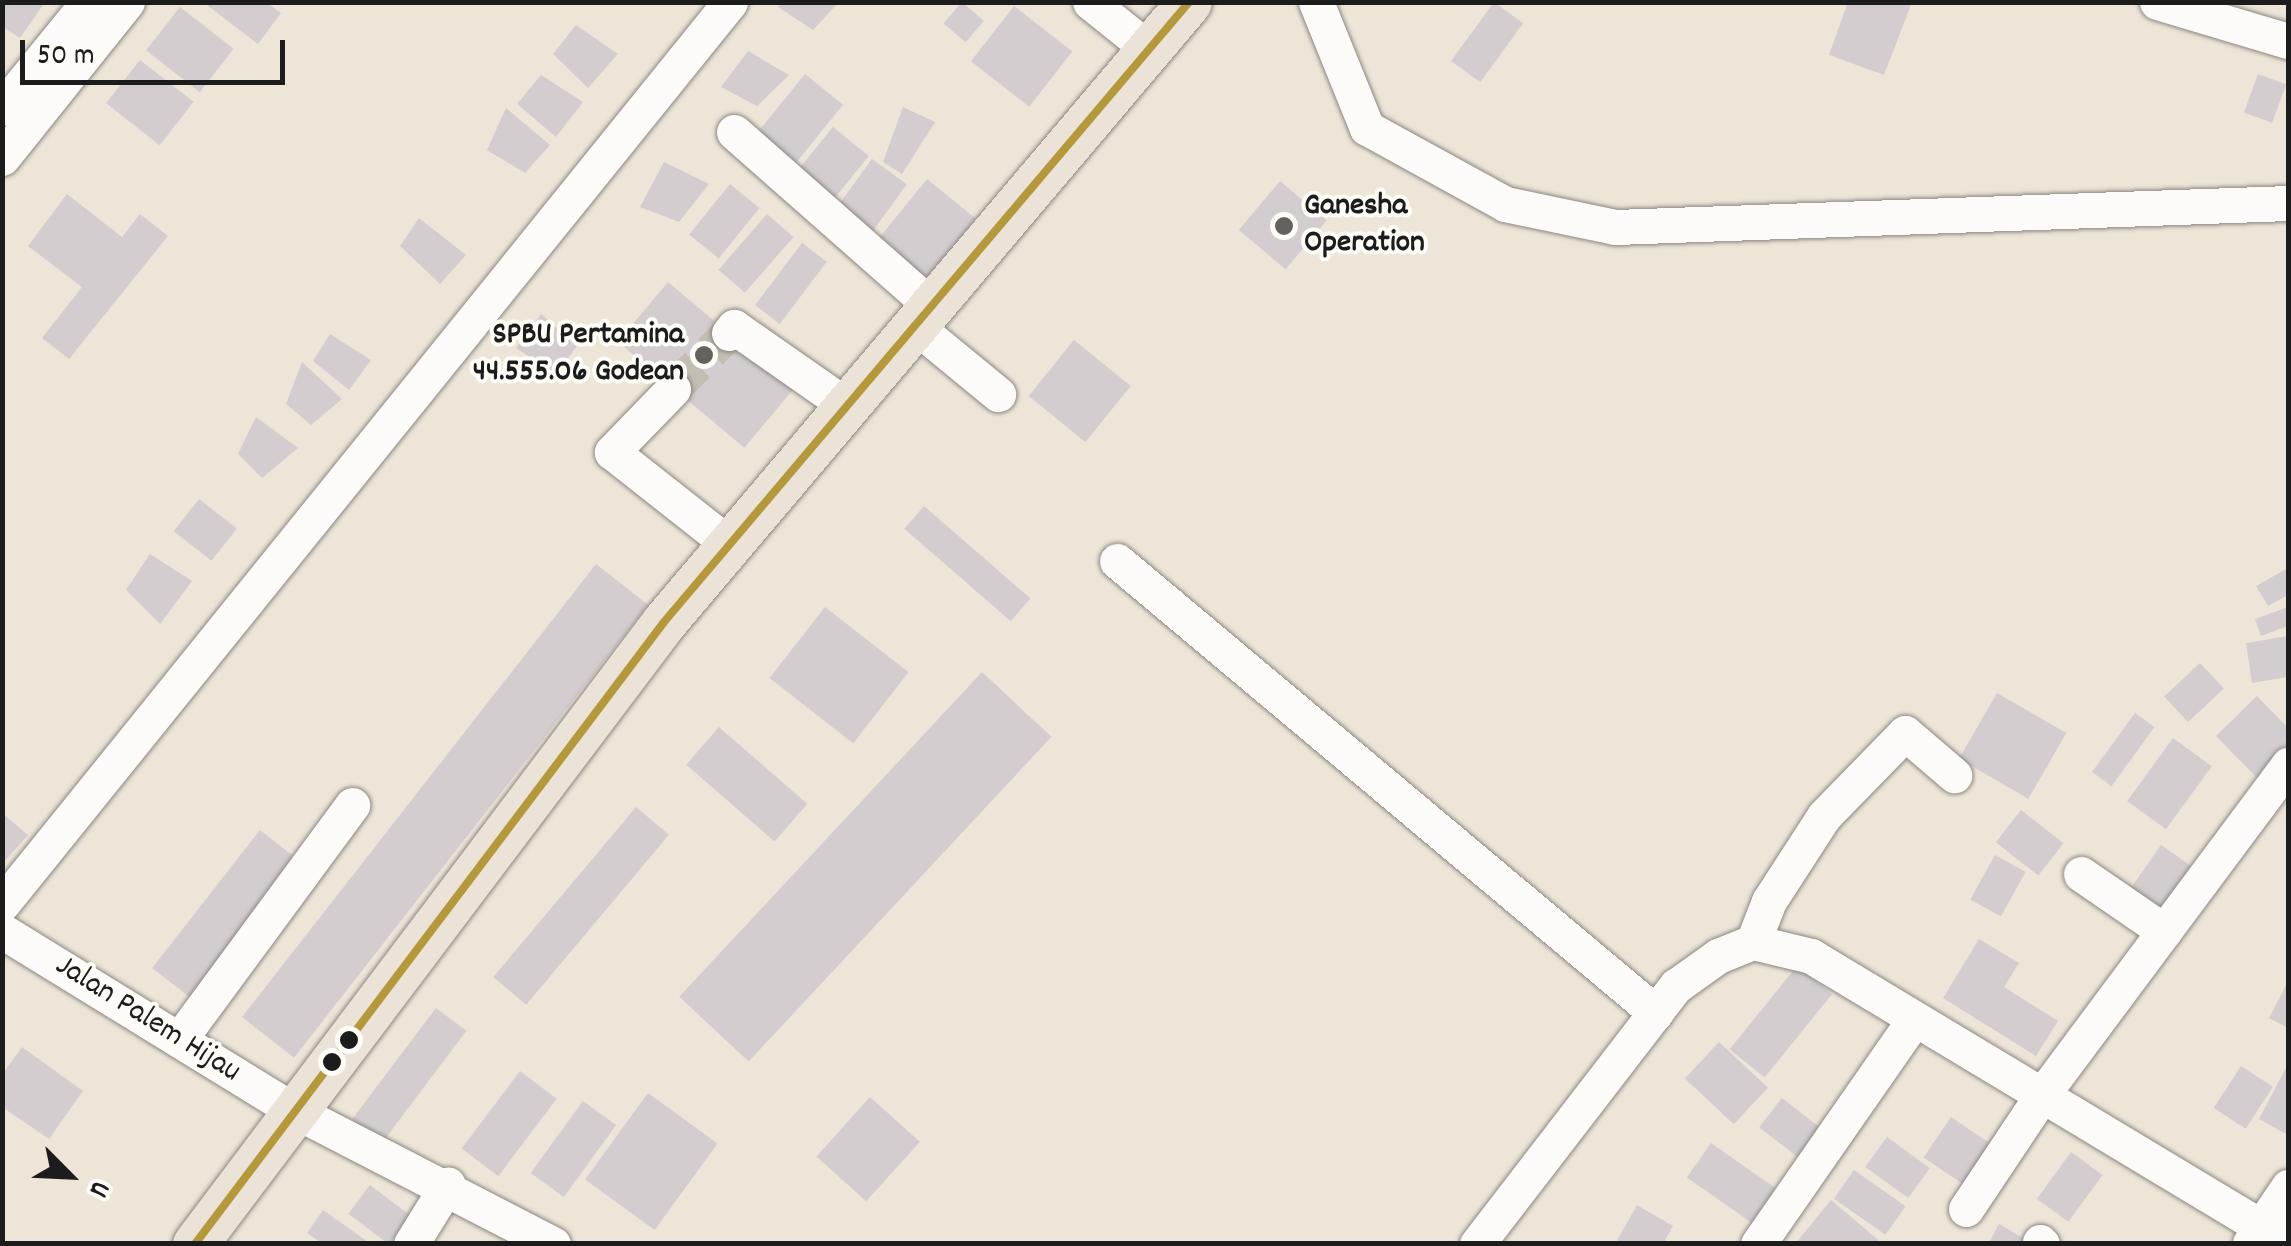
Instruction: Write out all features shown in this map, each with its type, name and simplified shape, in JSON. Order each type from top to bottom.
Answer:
[{"type":"main road","points":[[196,1244],[291,1109],[729,544],[1190,2]]},
{"type":"street","points":[[2,108],[88,2]]},
{"type":"street","points":[[2,158],[27,79],[127,2]]},
{"type":"street","points":[[2,904],[730,2]]},
{"type":"street","points":[[1090,2],[1150,50]]},
{"type":"street","points":[[1316,2],[1367,128],[1505,204],[1616,227],[2288,203]]},
{"type":"street","points":[[2157,2],[2288,39]]},
{"type":"street","points":[[734,132],[998,394]]},
{"type":"street","points":[[728,333],[734,327],[846,406]]},
{"type":"street","points":[[673,389],[612,452],[729,544]]},
{"type":"street","points":[[1117,561],[1656,1013]]},
{"type":"street","points":[[1753,942],[1769,901],[1824,816],[1905,733],[1954,774]]},
{"type":"street","points":[[1966,1209],[2042,1094],[2288,766]]},
{"type":"street","points":[[179,1040],[352,806]]},
{"type":"street","points":[[2081,874],[2164,931]]},
{"type":"street","name":"Jalan Palem Hijau","points":[[2,931],[291,1109],[448,1184],[553,1244]]},
{"type":"street","points":[[1477,1244],[1676,986],[1718,956],[1753,942],[1811,956],[2042,1094],[2266,1237],[2288,1187]]},
{"type":"street","points":[[1758,1244],[1913,1020]]},
{"type":"street","points":[[411,1244],[448,1184]]},
{"type":"building","points":[[2,2],[45,2],[20,38],[2,26]]},
{"type":"building","points":[[203,2],[266,2],[281,13],[258,44]]},
{"type":"building","points":[[782,2],[839,2],[813,30],[778,7]]},
{"type":"building","points":[[962,2],[984,21],[966,42],[944,23]]},
{"type":"building","points":[[1494,2],[1523,23],[1480,82],[1451,61]]},
{"type":"building","points":[[1848,2],[1912,2],[1884,75],[1829,55]]},
{"type":"building","points":[[1014,6],[1072,52],[1029,107],[971,61]]},
{"type":"building","points":[[180,7],[234,49],[200,92],[146,50]]},
{"type":"building","points":[[576,25],[618,54],[588,88],[553,54]]},
{"type":"building","points":[[748,51],[789,75],[757,106],[721,87]]},
{"type":"building","points":[[140,60],[194,102],[160,145],[106,103]]},
{"type":"building","points":[[805,74],[843,105],[797,162],[758,132]]},
{"type":"building","points":[[2258,74],[2286,84],[2272,123],[2244,113]]},
{"type":"building","points":[[541,75],[583,102],[556,137],[517,104]]},
{"type":"building","points":[[903,107],[935,122],[902,174],[883,162]]},
{"type":"building","points":[[506,108],[550,145],[525,173],[487,150]]},
{"type":"building","points":[[833,127],[869,156],[832,201],[796,172]]},
{"type":"building","points":[[872,159],[907,184],[869,237],[834,212]]},
{"type":"building","points":[[664,162],[709,184],[679,222],[640,207]]},
{"type":"building","points":[[927,179],[976,219],[923,284],[874,244]]},
{"type":"building","name":"Ganesha Operation","points":[[1280,181],[1327,220],[1286,269],[1239,230]]},
{"type":"building","points":[[730,184],[760,208],[719,258],[689,235]]},
{"type":"building","points":[[67,194],[122,237],[140,214],[168,236],[69,359],[42,338],[82,287],[28,246]]},
{"type":"building","points":[[767,214],[793,237],[745,293],[718,270]]},
{"type":"building","points":[[419,218],[466,255],[440,284],[400,246]]},
{"type":"building","points":[[802,243],[827,262],[780,324],[755,305]]},
{"type":"building","points":[[668,282],[794,388],[744,448],[618,342]]},
{"type":"building","points":[[541,314],[577,346],[556,374],[516,348]]},
{"type":"building","points":[[330,334],[371,360],[349,390],[313,361]]},
{"type":"building","points":[[1074,340],[1131,386],[1085,442],[1029,396]]},
{"type":"building","points":[[302,362],[342,399],[311,425],[286,404]]},
{"type":"building","points":[[256,417],[298,448],[262,478],[238,454]]},
{"type":"building","points":[[199,499],[237,529],[212,561],[174,531]]},
{"type":"building","points":[[924,506],[1030,599],[1011,621],[904,529]]},
{"type":"building","points":[[150,554],[192,581],[160,624],[126,590]]},
{"type":"building","points":[[596,564],[648,605],[294,1058],[242,1017]]},
{"type":"building","points":[[2288,568],[2288,595],[2268,606],[2256,586]]},
{"type":"building","points":[[825,607],[909,672],[853,743],[770,678]]},
{"type":"building","points":[[2288,607],[2288,626],[2261,636],[2255,619]]},
{"type":"building","points":[[2288,636],[2288,677],[2252,683],[2246,643]]},
{"type":"building","points":[[2200,663],[2224,689],[2188,722],[2164,696]]},
{"type":"building","points":[[982,672],[1051,737],[749,1062],[679,997]]},
{"type":"building","points":[[1997,693],[2066,733],[2028,799],[1959,759]]},
{"type":"building","points":[[2257,696],[2288,728],[2288,755],[2261,782],[2216,736]]},
{"type":"building","points":[[2135,713],[2154,727],[2112,786],[2092,772]]},
{"type":"building","points":[[719,727],[807,804],[774,841],[686,765]]},
{"type":"building","points":[[2173,738],[2212,766],[2166,829],[2127,801]]},
{"type":"building","points":[[636,807],[669,835],[526,1005],[493,977]]},
{"type":"building","points":[[2021,810],[2064,843],[2038,876],[1996,842]]},
{"type":"building","points":[[2,813],[28,835],[2,864]]},
{"type":"building","points":[[260,830],[302,863],[194,1001],[152,968]]},
{"type":"building","points":[[2161,845],[2193,867],[2159,916],[2127,893]]},
{"type":"building","points":[[1995,855],[2026,872],[2001,917],[1970,900]]},
{"type":"building","points":[[1979,939],[2019,963],[2004,987],[2058,1021],[2036,1056],[1943,998]]},
{"type":"building","points":[[1797,966],[1832,994],[1765,1077],[1730,1049]]},
{"type":"building","points":[[2288,981],[2288,1028],[2269,1018]]},
{"type":"building","points":[[436,1008],[466,1031],[382,1143],[352,1120]]},
{"type":"building","points":[[1719,1042],[1768,1088],[1734,1124],[1685,1079]]},
{"type":"building","points":[[22,1047],[83,1091],[49,1139],[2,1107],[2,1075]]},
{"type":"building","points":[[2288,1064],[2288,1135],[2259,1119]]},
{"type":"building","points":[[2241,1066],[2273,1087],[2246,1129],[2214,1108]]},
{"type":"building","points":[[520,1071],[557,1099],[498,1176],[462,1148]]},
{"type":"building","points":[[648,1093],[718,1144],[655,1230],[585,1180]]},
{"type":"building","points":[[870,1097],[920,1142],[866,1201],[816,1156]]},
{"type":"building","points":[[1782,1098],[1825,1131],[1802,1160],[1759,1127]]},
{"type":"building","points":[[583,1101],[616,1125],[564,1197],[531,1173]]},
{"type":"building","points":[[1951,1117],[1992,1145],[1965,1186],[1924,1158]]},
{"type":"building","points":[[1887,1137],[1930,1168],[1908,1198],[1865,1167]]},
{"type":"building","points":[[1711,1143],[1785,1195],[1761,1229],[1687,1177]]},
{"type":"building","points":[[2071,1152],[2103,1175],[2068,1222],[2037,1199]]},
{"type":"building","points":[[1854,1170],[1906,1206],[1886,1235],[1834,1199]]},
{"type":"building","points":[[370,1185],[411,1216],[388,1244],[348,1214]]},
{"type":"building","points":[[1831,1200],[1883,1244],[1795,1244]]},
{"type":"building","points":[[1637,1205],[1673,1226],[1663,1244],[1615,1244]]},
{"type":"building","points":[[323,1210],[371,1244],[323,1244],[307,1233]]},
{"type":"building","points":[[1999,1224],[2033,1244],[1988,1244]]},
{"type":"tunnel","points":[[673,389],[729,333]]},
{"type":"transit line","points":[[195,1244],[664,622],[1189,2]]},
{"type":"place","name":"Ganesha Operation","points":[[1284,226]]},
{"type":"place","name":"SPBU Pertamina 44.555.06 Godean","points":[[704,355]]}]
